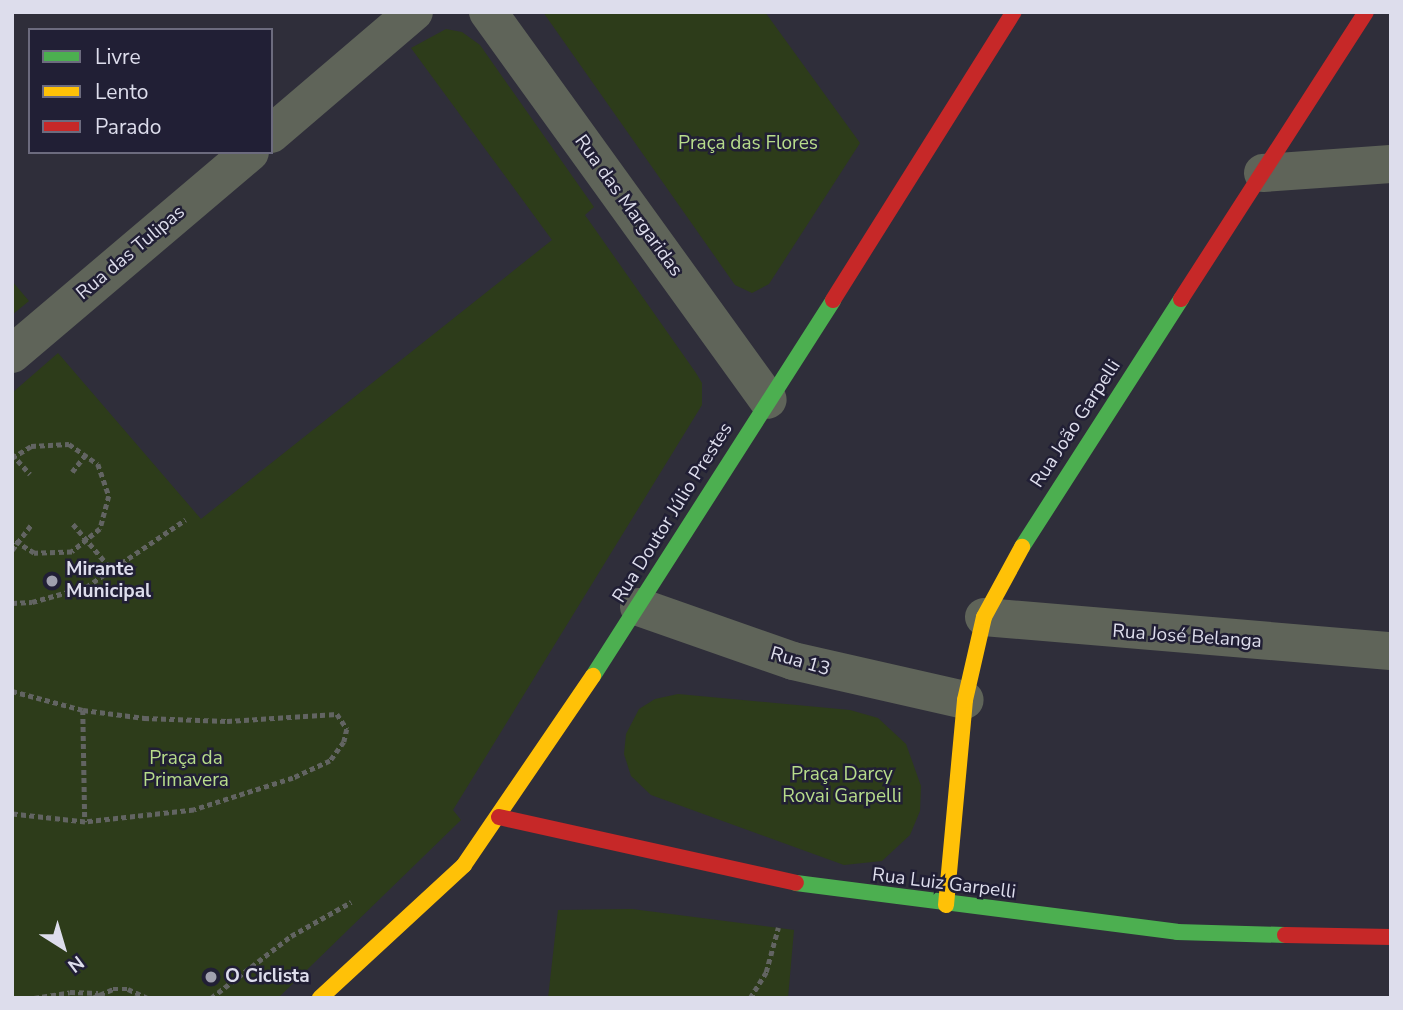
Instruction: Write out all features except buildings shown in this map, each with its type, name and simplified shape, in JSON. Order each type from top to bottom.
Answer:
[{"type":"street","points":[[273,132],[414,12]]},
{"type":"street","name":"Rua das Margaridas","points":[[488,12],[768,400]]},
{"type":"street","name":"Rua Doutor Júlio Prestes","points":[[320,998],[464,865],[499,817],[639,607],[1014,12]]},
{"type":"street","name":"Rua João Garpelli","points":[[946,905],[965,700],[984,617],[1015,558],[1366,12]]},
{"type":"street","name":"Rua das Tulipas","points":[[12,355],[248,154]]},
{"type":"street","points":[[1263,173],[1391,164]]},
{"type":"street","name":"Rua 13","points":[[639,607],[793,661],[965,700]]},
{"type":"street","name":"Rua José Belanga","points":[[984,617],[1391,651]]},
{"type":"street","name":"Rua Luiz Garpelli","points":[[499,817],[786,882],[946,905],[1177,932],[1391,937]]},
{"type":"path","points":[[15,541],[53,556],[72,552],[89,542],[100,529],[109,496],[98,464],[87,453],[69,444],[49,442],[13,456],[30,474]]},
{"type":"path","points":[[72,472],[87,453]]},
{"type":"path","points":[[12,603],[57,597],[113,571],[185,520]]},
{"type":"path","points":[[74,524],[113,571]]},
{"type":"path","points":[[12,550],[15,541],[31,525]]},
{"type":"path","points":[[12,691],[83,710],[227,721],[337,714],[346,729],[344,742],[330,761],[243,796],[147,819],[85,822],[12,814]]},
{"type":"path","points":[[83,710],[85,822]]},
{"type":"path","points":[[750,998],[766,972],[786,882]]},
{"type":"path","points":[[211,998],[291,936],[360,897],[386,896],[407,918]]},
{"type":"path","points":[[34,998],[99,995],[128,989],[147,998]]},
{"type":"path","points":[[92,998],[99,995]]},
{"type":"green space","name":"Praça das Flores","points":[[543,12],[765,12],[860,143],[769,284],[752,293],[735,285]]},
{"type":"green space","name":"Praça da Primavera","points":[[446,29],[462,32],[480,45],[594,207],[585,215],[696,373],[702,383],[702,405],[453,810],[461,820],[278,998],[12,998],[12,393],[58,353],[201,519],[552,240],[411,48]]},
{"type":"green space","points":[[12,281],[29,301],[12,315]]},
{"type":"green space","name":"Praça Darcy Rovai Garpelli","points":[[678,694],[850,710],[878,718],[906,744],[921,786],[920,811],[910,835],[882,861],[844,865],[651,795],[631,776],[624,754],[626,734],[639,709],[655,699]]},
{"type":"green space","points":[[632,909],[794,930],[788,998],[548,998],[558,910]]},
{"type":"traffic: fast","points":[[1022,547],[1181,299]]},
{"type":"traffic: fast","points":[[593,676],[833,300]]},
{"type":"traffic: fast","points":[[796,883],[1177,932],[1285,935]]},
{"type":"traffic: slow","points":[[946,905],[965,700],[984,617],[1022,547]]},
{"type":"traffic: slow","points":[[320,998],[464,865],[593,676]]},
{"type":"traffic: jam","points":[[833,300],[1014,12]]},
{"type":"traffic: jam","points":[[1181,299],[1366,12]]},
{"type":"traffic: jam","points":[[499,817],[796,883]]},
{"type":"traffic: jam","points":[[1285,935],[1391,937]]},
{"type":"place","name":"Mirante Municipal","points":[[52,581]]},
{"type":"place","name":"O Ciclista","points":[[211,977]]}]
